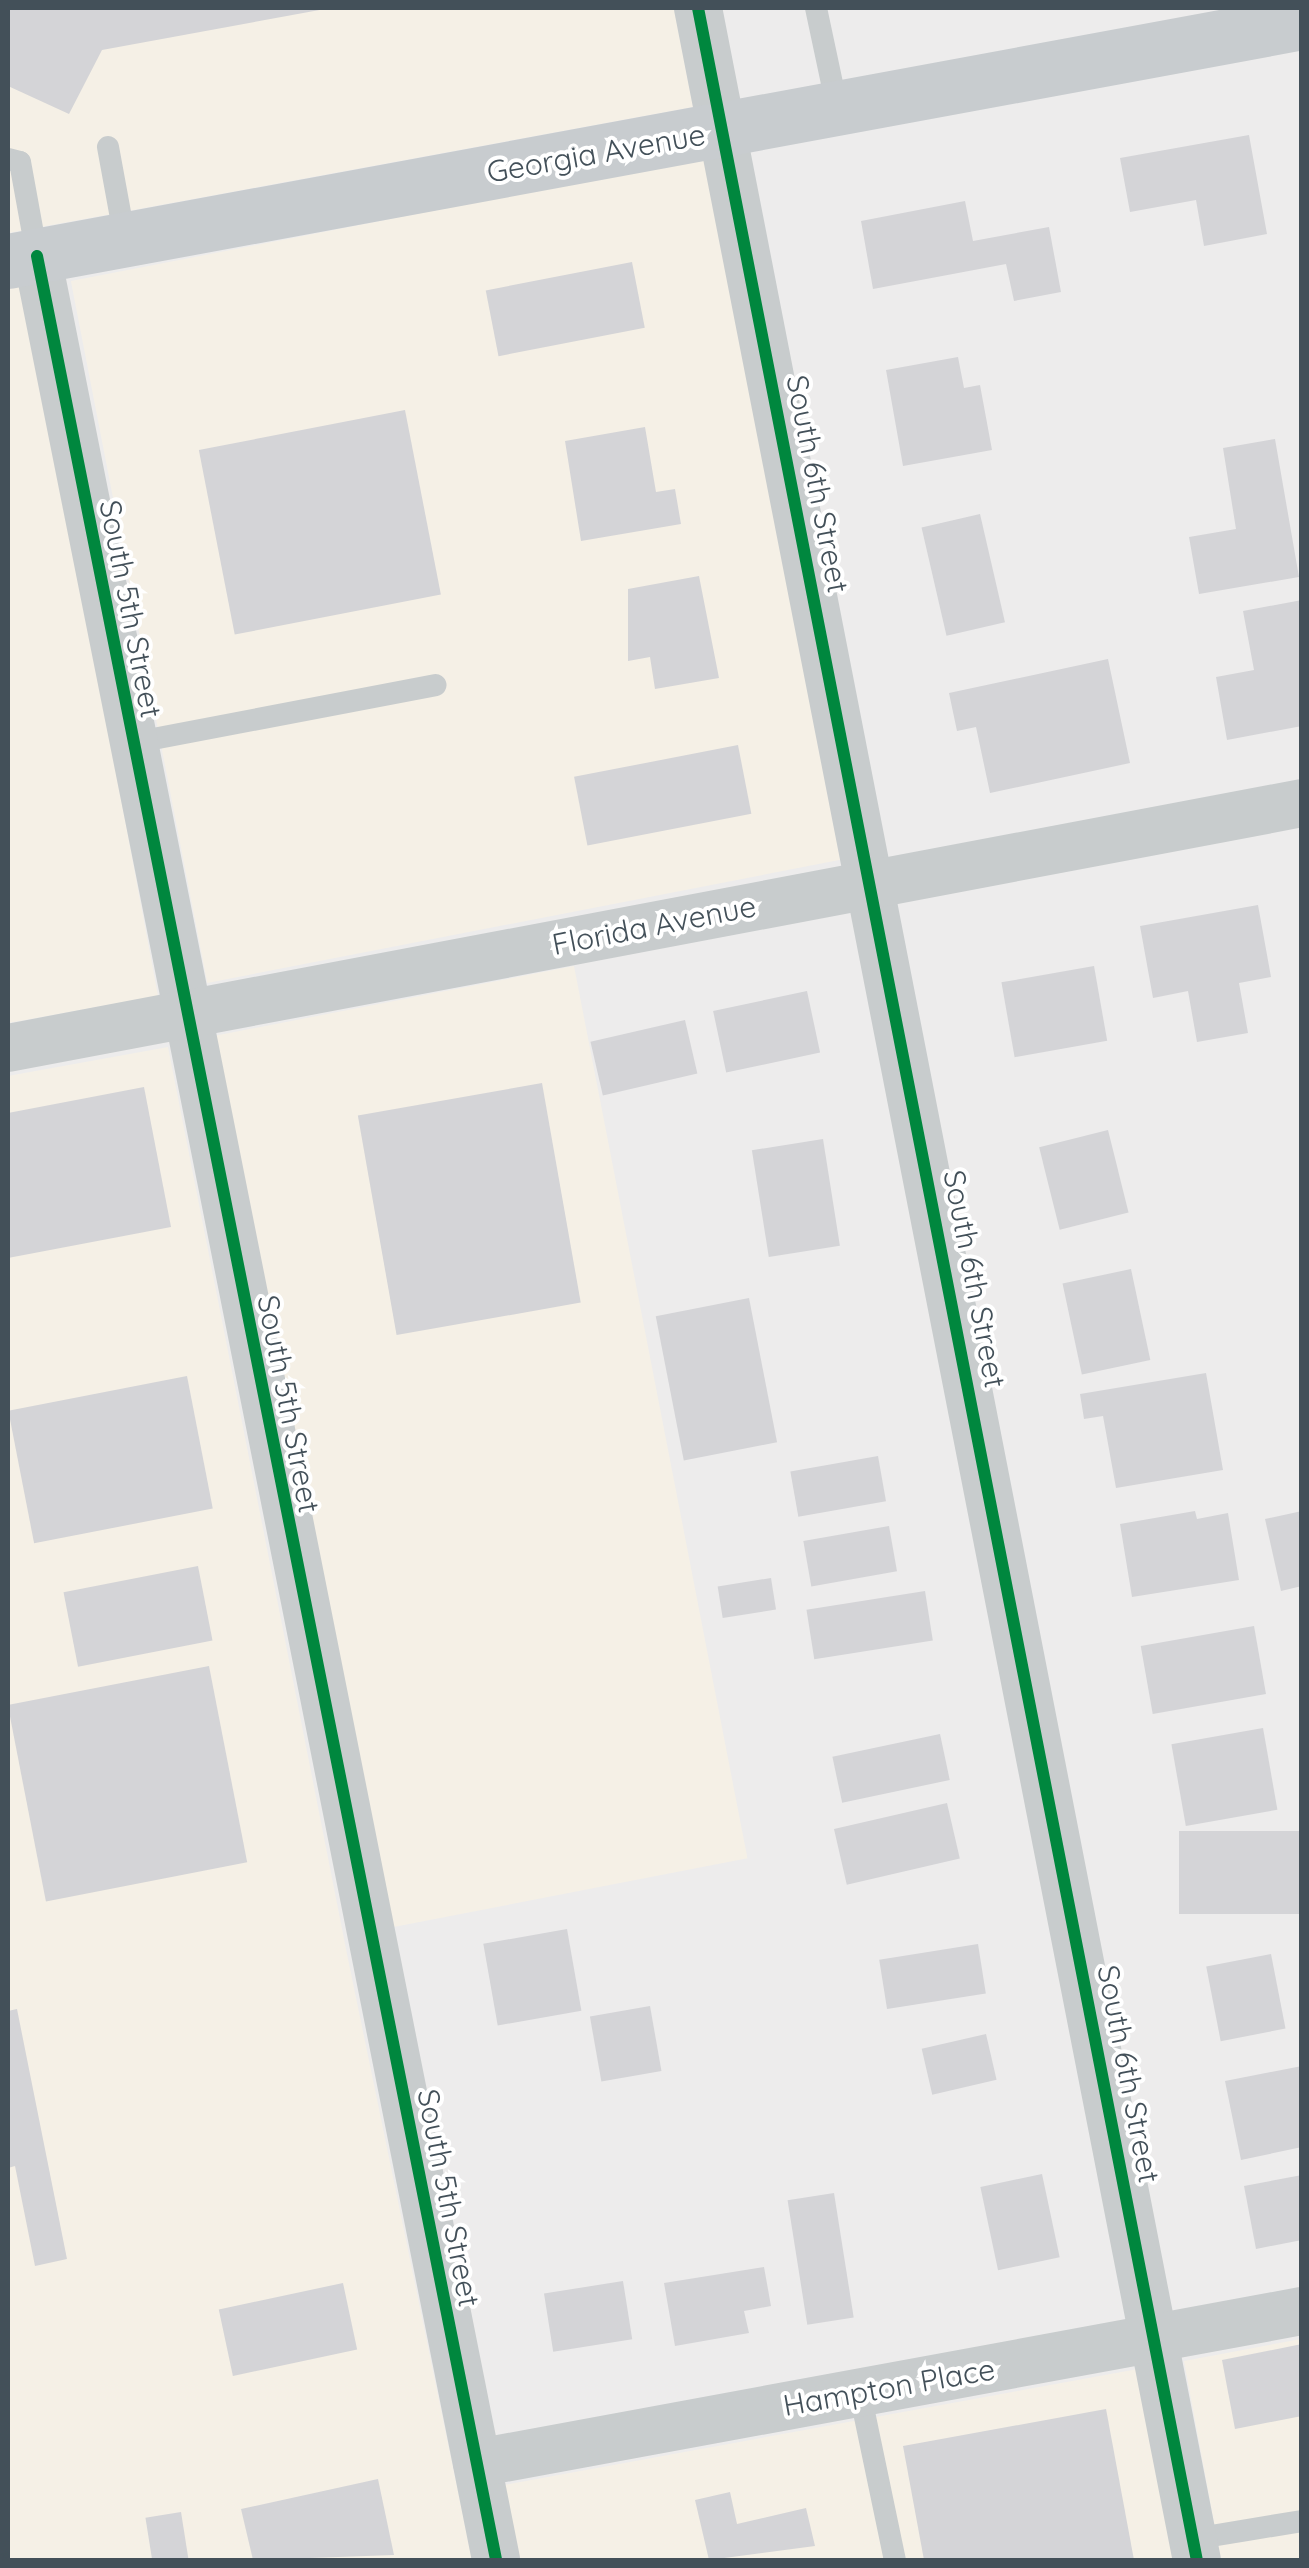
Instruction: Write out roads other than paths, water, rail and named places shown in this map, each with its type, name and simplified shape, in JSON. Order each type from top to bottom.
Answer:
[{"type":"street","name":"South 6th Street","points":[[698,8],[1195,2550]]},
{"type":"street","name":"Georgia Avenue","points":[[22,259],[1302,22]]},
{"type":"street","name":"South 5th Street","points":[[22,259],[132,742],[496,2560]]},
{"type":"street","name":"Florida Avenue","points":[[8,1048],[1302,803]]},
{"type":"street","name":"Hampton Place","points":[[477,2464],[1302,2311]]},
{"type":"lane","points":[[816,8],[837,108]]},
{"type":"lane","points":[[108,148],[125,240]]},
{"type":"lane","points":[[8,159],[20,162],[22,259]]},
{"type":"lane","points":[[132,742],[436,685]]},
{"type":"lane","points":[[860,2393],[895,2560]]},
{"type":"lane","points":[[1195,2550],[1302,2521]]}]
